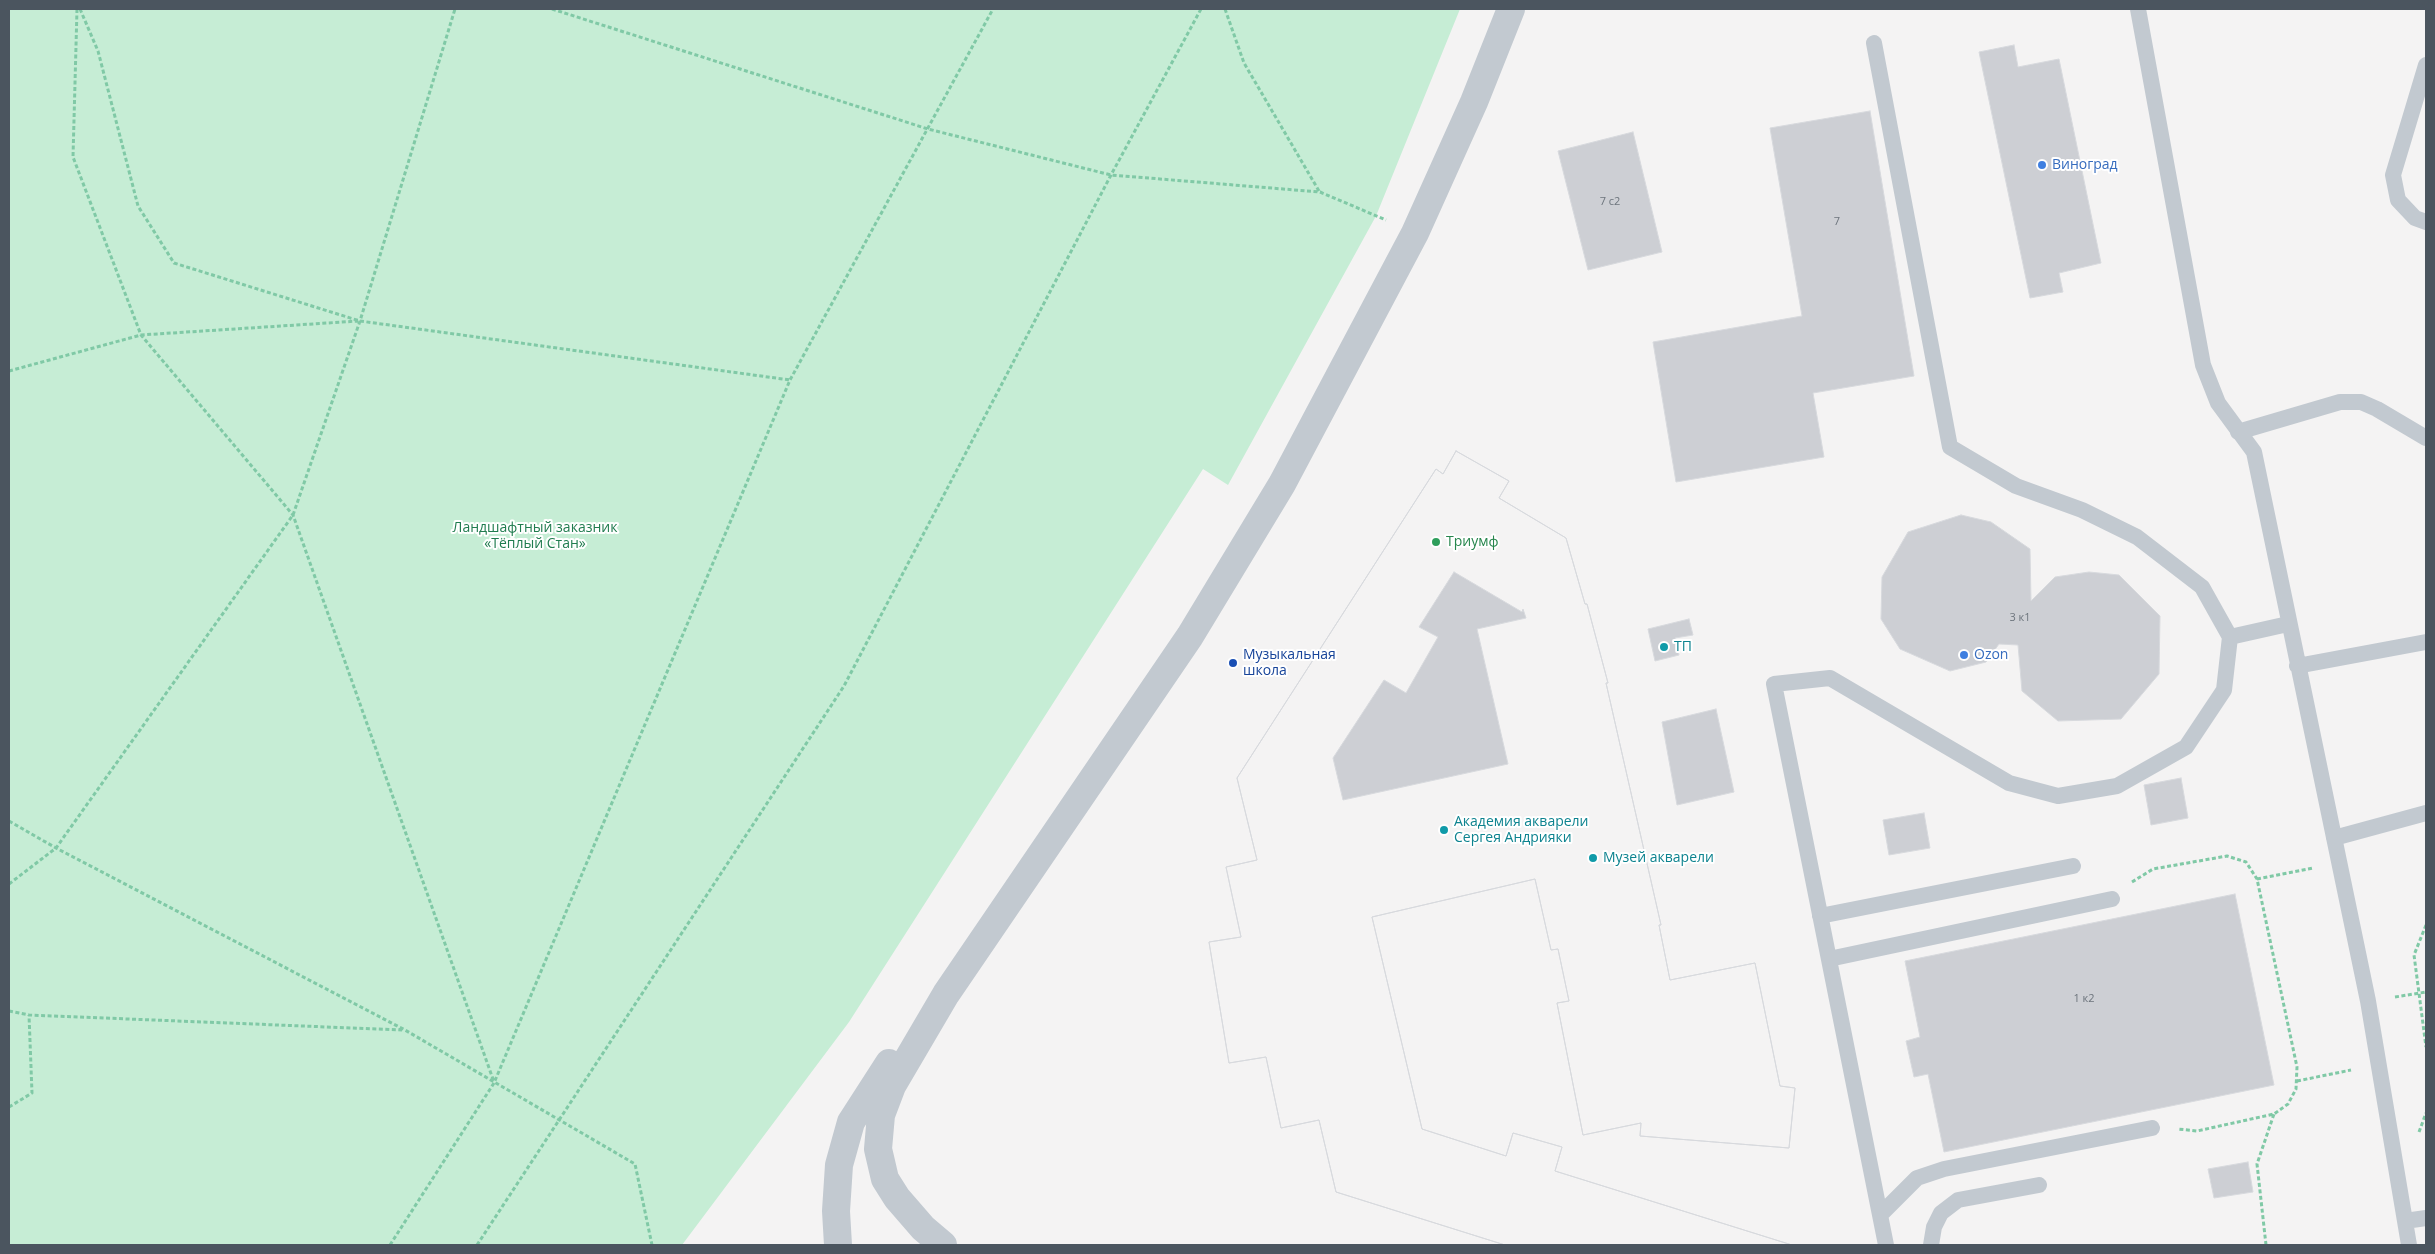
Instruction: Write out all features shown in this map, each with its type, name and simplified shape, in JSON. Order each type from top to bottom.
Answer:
[{"type":"street","points":[[943,1245],[922,1228],[897,1198],[885,1178],[878,1149],[881,1115],[892,1086],[946,994],[1190,636],[1282,484],[1415,233],[1474,102],[1511,9]]},
{"type":"street","points":[[838,1245],[836,1211],[840,1165],[851,1122],[883,1070],[946,994]]},
{"type":"lane","points":[[2138,9],[2203,365],[2218,403],[2254,452],[2288,624],[2368,1001],[2409,1245]]},
{"type":"lane","points":[[1874,42],[1950,447],[2016,486],[2082,510],[2137,537],[2202,587],[2230,638],[2224,690],[2186,748],[2117,786],[2058,796],[2009,783],[1830,678],[1774,684],[1886,1245]]},
{"type":"lane","points":[[2426,65],[2393,175],[2398,200],[2415,218],[2426,222]]},
{"type":"lane","points":[[2238,432],[2340,402],[2360,402],[2377,409],[2426,438]]},
{"type":"lane","points":[[2230,638],[2288,624]]},
{"type":"lane","points":[[2297,666],[2426,642]]},
{"type":"lane","points":[[2334,838],[2426,813]]},
{"type":"lane","points":[[1820,916],[2074,866]]},
{"type":"lane","points":[[1829,959],[2112,899]]},
{"type":"lane","points":[[1880,1215],[1917,1178],[1944,1169],[2152,1128]]},
{"type":"lane","points":[[1931,1245],[1934,1227],[1941,1213],[1958,1200],[2039,1185]]},
{"type":"lane","points":[[2405,1221],[2426,1218]]},
{"type":"path","points":[[78,9],[98,51],[138,206],[174,263],[360,321],[790,380]]},
{"type":"path","points":[[78,9],[73,157],[141,335],[293,515],[494,1083]]},
{"type":"path","points":[[9,884],[56,848],[293,515],[360,321],[456,9]]},
{"type":"path","points":[[552,9],[928,129],[1111,175],[1320,192],[1386,220]]},
{"type":"path","points":[[390,1245],[494,1083],[790,380],[994,9]]},
{"type":"path","points":[[477,1245],[844,686],[1111,175],[1201,9]]},
{"type":"path","points":[[1225,9],[1244,63],[1320,192]]},
{"type":"path","points":[[9,372],[141,335],[360,321]]},
{"type":"path","points":[[9,821],[56,848],[406,1030],[636,1164],[652,1245]]},
{"type":"path","points":[[2112,899],[2125,886],[2153,869],[2227,856],[2246,862],[2257,879],[2296,1067],[2296,1089],[2288,1104],[2274,1114],[2198,1131],[2152,1128]]},
{"type":"path","points":[[2257,879],[2339,863]]},
{"type":"path","points":[[2426,925],[2414,955],[2426,1047]]},
{"type":"path","points":[[9,1011],[29,1015],[406,1030]]},
{"type":"path","points":[[9,1107],[32,1093],[29,1015]]},
{"type":"path","points":[[2296,1081],[2379,1065]]},
{"type":"path","points":[[2266,1245],[2257,1164],[2274,1114]]},
{"type":"green space","name":"Ландшафтный заказник «Тёплый Стан»","points":[[9,9],[1460,9],[1376,216],[1228,485],[1203,469],[849,1022],[682,1245],[9,1245]]},
{"type":"building","name":"Виноград","points":[[2014,45],[2018,67],[2059,59],[2101,263],[2059,273],[2063,292],[2030,298],[1979,52]]},
{"type":"building","points":[[1870,111],[1914,376],[1813,393],[1824,457],[1676,482],[1653,342],[1802,316],[1770,128]]},
{"type":"building","points":[[1633,132],[1662,252],[1588,270],[1558,151]]},
{"type":"building","name":"Академия акварели Сергея Андрияки","points":[[1456,451],[1509,481],[1499,498],[1566,538],[1585,604],[1587,604],[1608,683],[1606,683],[1661,925],[1659,925],[1670,980],[1755,963],[1780,1086],[1795,1088],[1789,1148],[1640,1136],[1641,1123],[1583,1135],[1557,1003],[1569,1001],[1558,949],[1551,950],[1535,879],[1372,917],[1422,1129],[1506,1156],[1513,1133],[1562,1147],[1555,1171],[1792,1245],[1505,1245],[1336,1192],[1319,1120],[1281,1128],[1266,1057],[1229,1063],[1209,942],[1241,937],[1226,867],[1257,860],[1237,778],[1436,469],[1443,474]],"holes":[[[1454,572],[1522,612],[1523,609],[1526,618],[1477,629],[1508,764],[1343,800],[1333,758],[1384,680],[1406,693],[1438,637],[1419,627]]]},
{"type":"building","name":"Академия акварели Сергея Андрияки","points":[[1456,451],[1509,481],[1499,498],[1566,538],[1585,604],[1587,604],[1608,683],[1606,683],[1661,925],[1659,925],[1670,980],[1755,963],[1780,1086],[1795,1088],[1789,1148],[1640,1136],[1641,1123],[1583,1135],[1557,1003],[1569,1001],[1558,949],[1551,950],[1535,879],[1372,917],[1422,1129],[1506,1156],[1513,1133],[1562,1147],[1555,1171],[1792,1245],[1505,1245],[1336,1192],[1319,1120],[1281,1128],[1266,1057],[1229,1063],[1209,942],[1241,937],[1226,867],[1257,860],[1237,778],[1436,469],[1443,474]]},
{"type":"building","points":[[1961,515],[1991,522],[2030,549],[2031,601],[2055,577],[2089,572],[2119,575],[2160,616],[2159,674],[2121,719],[2058,721],[2022,691],[2018,645],[1999,644],[1986,662],[1950,671],[1900,649],[1881,619],[1882,577],[1908,532]]},
{"type":"building","name":"ТП","points":[[1689,619],[1693,635],[1675,638],[1679,655],[1655,661],[1648,629]]},
{"type":"building","points":[[1716,709],[1734,792],[1677,805],[1662,722]]},
{"type":"building","points":[[2181,778],[2188,818],[2151,825],[2144,785]]},
{"type":"building","points":[[1924,813],[1930,848],[1889,855],[1883,820]]},
{"type":"building","points":[[2235,894],[2274,1085],[1944,1152],[1928,1074],[1914,1077],[1906,1041],[1920,1037],[1905,961]]},
{"type":"building","points":[[2248,1162],[2253,1192],[2214,1198],[2208,1169]]},
{"type":"place","name":"Виноград","points":[[2042,165]]},
{"type":"place","name":"Триумф","points":[[1436,542]]},
{"type":"place","name":"ТП","points":[[1664,647]]},
{"type":"place","name":"Ozon","points":[[1964,655]]},
{"type":"place","name":"Музыкальная школа","points":[[1233,663]]},
{"type":"place","name":"Академия акварели Сергея Андрияки","points":[[1444,830]]},
{"type":"place","name":"Музей акварели","points":[[1593,858]]}]
